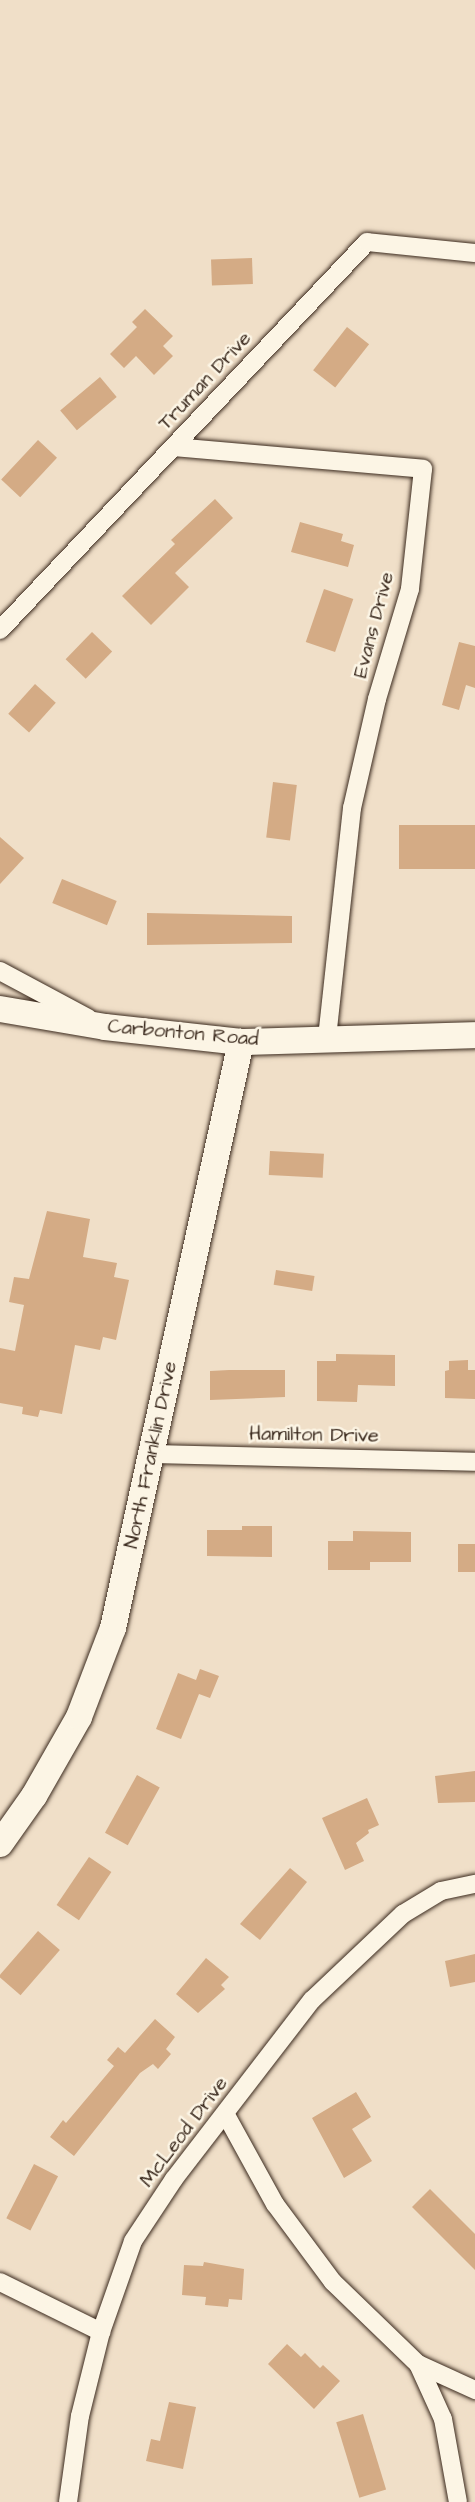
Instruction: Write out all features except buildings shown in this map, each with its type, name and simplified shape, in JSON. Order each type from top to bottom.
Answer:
[{"type":"street","name":"Truman Drive","points":[[0,630],[367,242],[475,253]]},
{"type":"street","name":"Evans Drive","points":[[174,447],[423,469],[410,589],[377,699],[352,808],[327,1039]]},
{"type":"street","points":[[0,971],[105,1027]]},
{"type":"street","name":"Carbonton Road","points":[[0,1009],[105,1027],[241,1042],[475,1035]]},
{"type":"street","name":"North Franklin Drive","points":[[0,1844],[34,1796],[79,1717],[113,1628],[241,1042]]},
{"type":"street","name":"Hamilton Drive","points":[[152,1454],[475,1462]]},
{"type":"street","name":"McLeod Drive","points":[[68,2502],[80,2416],[101,2332],[133,2241],[174,2180],[312,2000],[403,1914],[441,1891],[475,1884]]},
{"type":"street","points":[[226,2115],[275,2204],[333,2282],[418,2364],[475,2390]]},
{"type":"street","points":[[0,2282],[101,2332]]},
{"type":"street","points":[[418,2364],[443,2419],[458,2502]]}]
